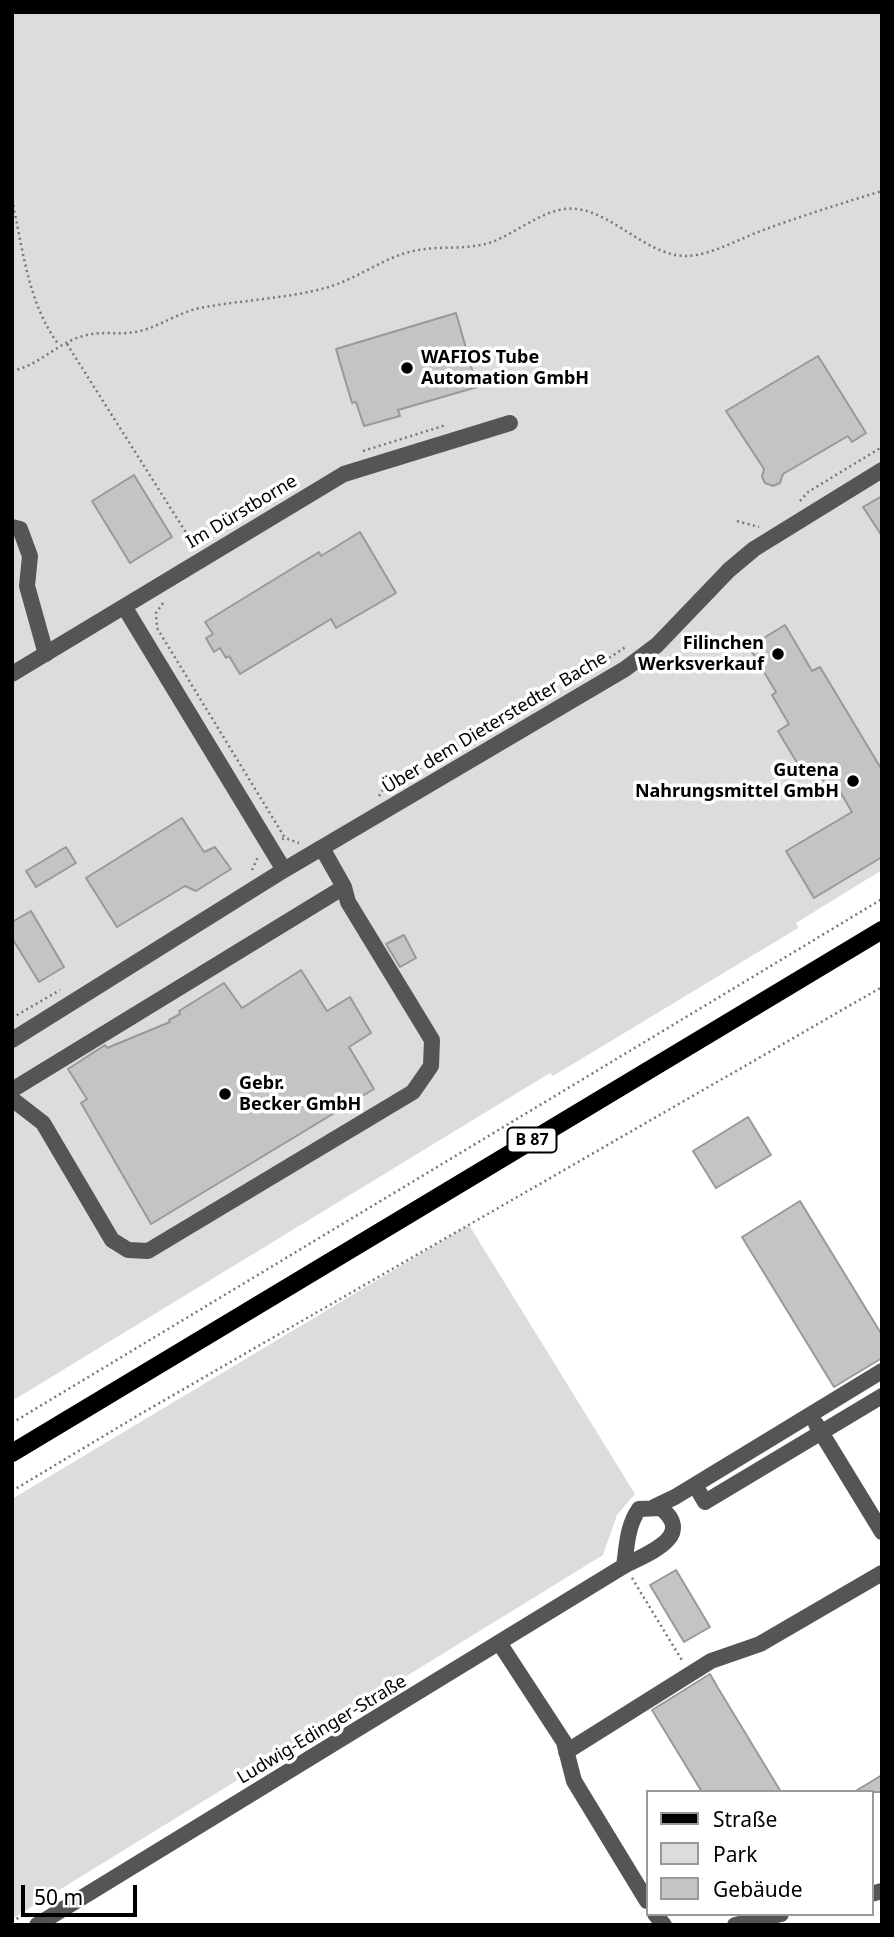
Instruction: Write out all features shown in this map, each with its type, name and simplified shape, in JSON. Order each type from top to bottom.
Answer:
[{"type":"main road","name":"B 87","points":[[12,1453],[882,930]]},
{"type":"street","name":"Im Dürstborne","points":[[12,674],[344,474],[510,424]]},
{"type":"street","name":"Über dem Dieterstedter Bache","points":[[12,1040],[284,870],[625,670],[678,626],[729,570],[754,549],[882,470]]},
{"type":"street","points":[[12,527],[20,529],[30,556],[27,586],[46,654]]},
{"type":"street","points":[[125,586],[130,605],[175,690],[284,870]]},
{"type":"street","points":[[665,615],[678,626]]},
{"type":"street","points":[[175,690],[190,681]]},
{"type":"street","points":[[12,1099],[43,1123],[112,1240],[128,1250],[148,1251],[413,1091],[431,1066],[432,1040],[348,902],[344,887],[322,848]]},
{"type":"street","points":[[12,1090],[344,887]]},
{"type":"street","points":[[624,1566],[629,1528],[639,1509],[654,1507],[695,1485],[882,1371]]},
{"type":"street","points":[[695,1485],[705,1502],[882,1396]]},
{"type":"street","points":[[810,1415],[882,1532]]},
{"type":"street","name":"Ludwig-Edinger-Straße","points":[[37,1925],[500,1644],[552,1603],[666,1543],[671,1538],[673,1521],[661,1508],[654,1507]]},
{"type":"street","points":[[566,1752],[711,1661],[760,1644],[882,1573]]},
{"type":"street","points":[[500,1644],[564,1742],[574,1781],[646,1899]]},
{"type":"street","points":[[735,1925],[773,1916]]},
{"type":"path","points":[[12,371],[45,358],[60,346],[79,337],[98,332],[139,332],[196,308],[324,288],[412,251],[467,247],[491,242],[556,210],[570,208],[591,213],[648,244],[671,254],[687,256],[709,251],[768,228],[882,191]]},
{"type":"path","points":[[12,200],[35,303],[48,331],[60,346]]},
{"type":"path","points":[[67,344],[185,531],[199,560]]},
{"type":"path","points":[[799,502],[808,492],[882,447]]},
{"type":"path","points":[[737,521],[758,527]]},
{"type":"path","points":[[749,534],[766,523]]},
{"type":"path","points":[[154,589],[163,603],[156,613],[158,628],[285,838],[302,843]]},
{"type":"path","points":[[593,668],[632,643]]},
{"type":"path","points":[[374,801],[382,791],[530,702],[547,696]]},
{"type":"path","points":[[245,878],[254,868],[262,850],[285,838]]},
{"type":"path","points":[[12,1423],[882,898]]},
{"type":"path","points":[[12,1491],[166,1399],[882,987]]},
{"type":"path","points":[[12,1018],[64,988]]},
{"type":"path","points":[[624,1566],[691,1674]]},
{"type":"green space","points":[[12,12],[882,12],[882,870],[796,923],[798,928],[553,1076],[550,1073],[12,1401]]},
{"type":"green space","points":[[469,1225],[635,1494],[617,1515],[603,1555],[12,1919],[12,1499]]},
{"type":"building","name":"WAFIOS Tube Automation GmbH","points":[[456,313],[477,387],[398,410],[400,416],[364,426],[356,402],[352,403],[336,349]]},
{"type":"building","points":[[818,356],[866,433],[852,442],[848,436],[783,474],[780,483],[773,486],[765,483],[762,477],[764,469],[726,411]]},
{"type":"building","points":[[134,475],[172,537],[130,563],[92,501]]},
{"type":"building","points":[[882,496],[882,536],[863,507]]},
{"type":"building","points":[[360,532],[396,593],[336,628],[331,619],[240,674],[229,656],[226,658],[220,648],[214,652],[206,638],[213,634],[205,622],[319,552],[321,556]]},
{"type":"building","name":"Gutena Nahrungsmittel GmbH","points":[[785,625],[812,671],[820,667],[882,770],[882,857],[814,898],[786,851],[852,812],[839,790],[832,795],[814,764],[802,771],[778,731],[789,724],[772,695],[776,692],[749,647]]},
{"type":"building","points":[[182,818],[204,852],[215,847],[231,869],[196,891],[185,886],[117,927],[86,878]]},
{"type":"building","points":[[66,847],[76,863],[36,887],[26,871]]},
{"type":"building","points":[[31,911],[64,967],[39,982],[12,938],[12,922]]},
{"type":"building","points":[[404,935],[416,958],[400,967],[386,944]]},
{"type":"building","name":"Gebr. Becker GmbH","points":[[301,970],[327,1011],[350,997],[371,1033],[349,1047],[374,1089],[151,1224],[81,1103],[87,1099],[68,1069],[105,1045],[107,1048],[170,1022],[169,1020],[180,1014],[179,1011],[224,983],[242,1008]]},
{"type":"building","points":[[748,1117],[771,1155],[716,1188],[693,1151]]},
{"type":"building","points":[[800,1201],[882,1335],[882,1358],[834,1387],[742,1237]]},
{"type":"building","points":[[676,1570],[710,1627],[684,1642],[650,1585]]},
{"type":"building","points":[[710,1674],[780,1790],[701,1790],[652,1710]]},
{"type":"building","points":[[882,1775],[882,1792],[857,1790]]},
{"type":"place","name":"WAFIOS Tube Automation GmbH","points":[[407,368]]},
{"type":"place","name":"Filinchen Werksverkauf","points":[[778,654]]},
{"type":"place","name":"Gutena Nahrungsmittel GmbH","points":[[853,781]]},
{"type":"place","name":"Gebr. Becker GmbH","points":[[225,1094]]}]
